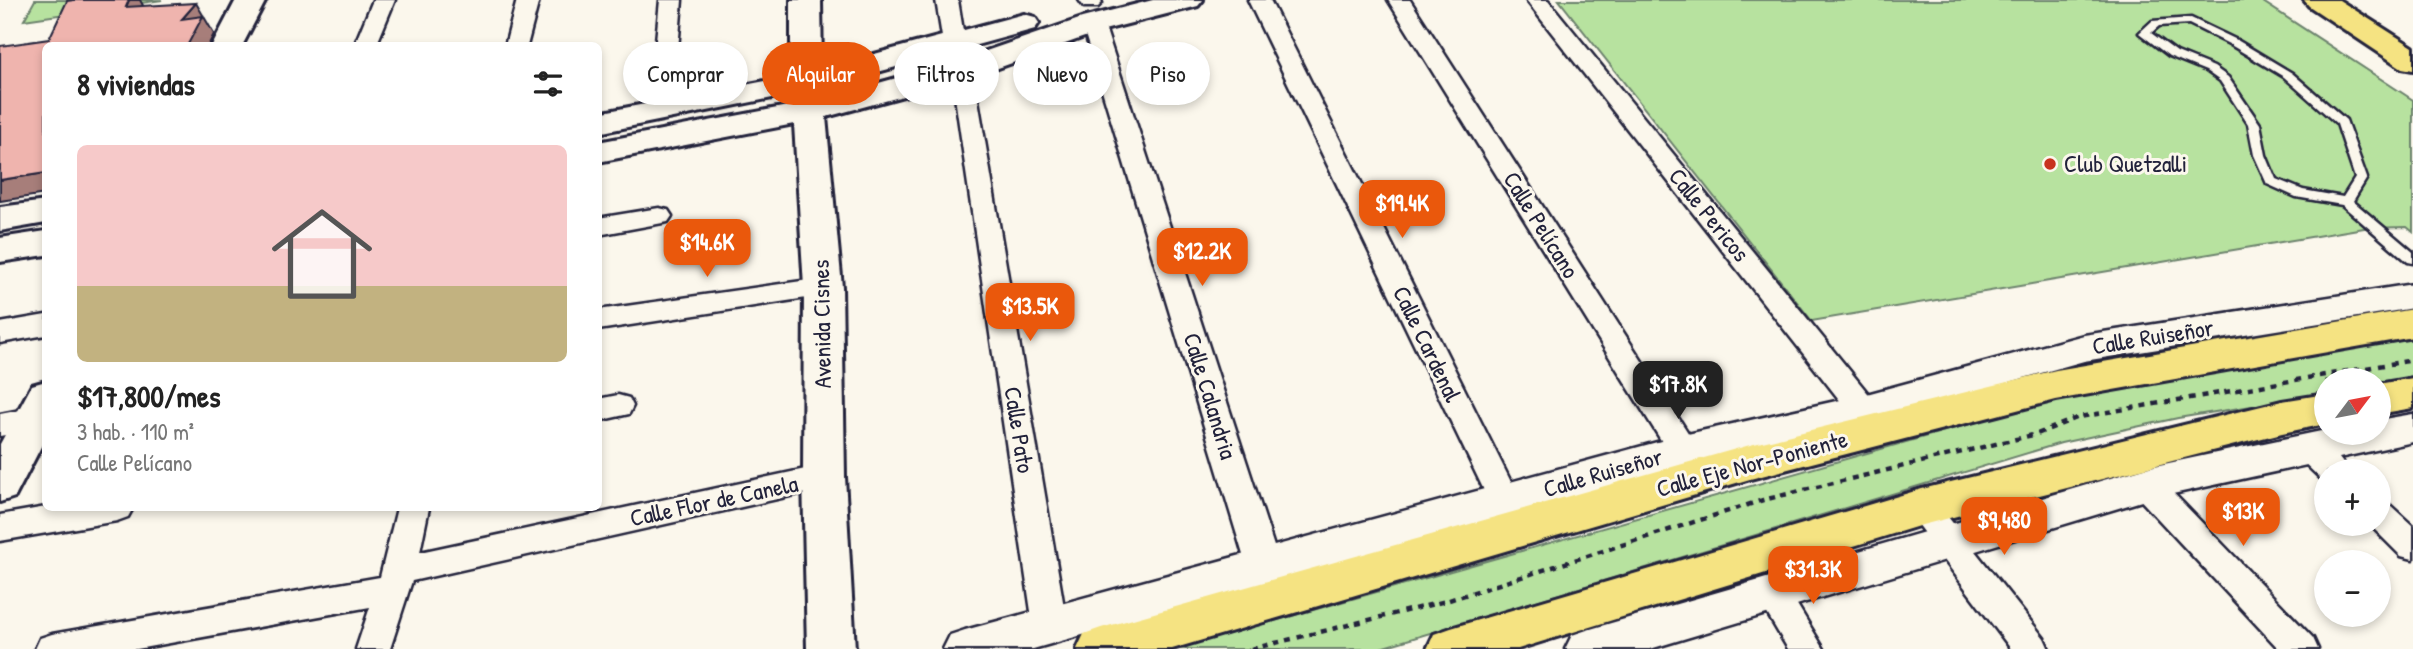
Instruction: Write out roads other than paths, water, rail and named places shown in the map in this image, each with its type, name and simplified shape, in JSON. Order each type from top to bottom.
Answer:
[{"type":"main road","points":[[229,42],[251,0]]},
{"type":"main road","name":"Avenida Cisnes","points":[[806,0],[807,42]]},
{"type":"main road","points":[[997,42],[1094,7],[1188,0]]},
{"type":"main road","points":[[2319,0],[2413,61]]},
{"type":"main road","points":[[2353,0],[2413,38]]},
{"type":"main road","points":[[602,121],[661,112],[762,102]]},
{"type":"main road","points":[[602,151],[778,105]]},
{"type":"main road","name":"Avenida Cisnes","points":[[810,105],[823,287],[824,477],[831,649]]},
{"type":"main road","points":[[0,219],[42,213]]},
{"type":"main road","points":[[0,250],[42,244]]},
{"type":"main road","name":"Calle Eje Nor-Poniente","points":[[1101,649],[1749,462],[1872,419],[2413,323]]},
{"type":"main road","points":[[2391,397],[2413,393]]},
{"type":"main road","points":[[1481,645],[1922,507],[2314,411]]},
{"type":"main road","points":[[0,485],[31,414]]},
{"type":"street","points":[[367,42],[384,0]]},
{"type":"street","points":[[517,42],[528,0]]},
{"type":"street","points":[[661,112],[671,0]]},
{"type":"street","name":"Calle Pato","points":[[947,0],[955,42]]},
{"type":"street","name":"Calle Cardenal","points":[[1259,0],[1504,500]]},
{"type":"street","name":"Calle Pelícano","points":[[1399,0],[1683,450]]},
{"type":"street","name":"Calle Pericos","points":[[1537,0],[1872,419]]},
{"type":"street","name":"Calle Calandria","points":[[1094,7],[1264,568]]},
{"type":"street","name":"Calle Pato","points":[[966,105],[1050,625]]},
{"type":"street","points":[[602,227],[659,216]]},
{"type":"street","points":[[602,319],[823,287]]},
{"type":"street","name":"Calle Ruiseñor","points":[[965,649],[1683,450],[1872,419],[2084,348],[2413,296]]},
{"type":"street","points":[[0,333],[42,326]]},
{"type":"street","points":[[2320,459],[2413,428]]},
{"type":"street","points":[[1587,649],[2145,484],[2314,460]]},
{"type":"street","name":"Calle Flor de Canela","points":[[52,649],[396,580],[824,477]]},
{"type":"street","points":[[2145,484],[2301,649]]},
{"type":"street","points":[[1922,507],[1951,541],[2032,649]]},
{"type":"street","points":[[0,528],[99,511]]},
{"type":"street","points":[[373,649],[396,580],[411,511]]},
{"type":"street","points":[[2391,525],[2413,546]]},
{"type":"street","points":[[1772,593],[1807,649]]},
{"type":"lane","points":[[2347,202],[2361,178],[2342,123],[2288,75],[2191,21],[2156,23],[2144,33],[2173,54],[2210,69],[2224,79],[2254,124],[2260,155],[2271,181],[2300,194],[2347,202],[2413,258]]},
{"type":"place","name":"Club Quetzalli","points":[[2050,164]]}]
